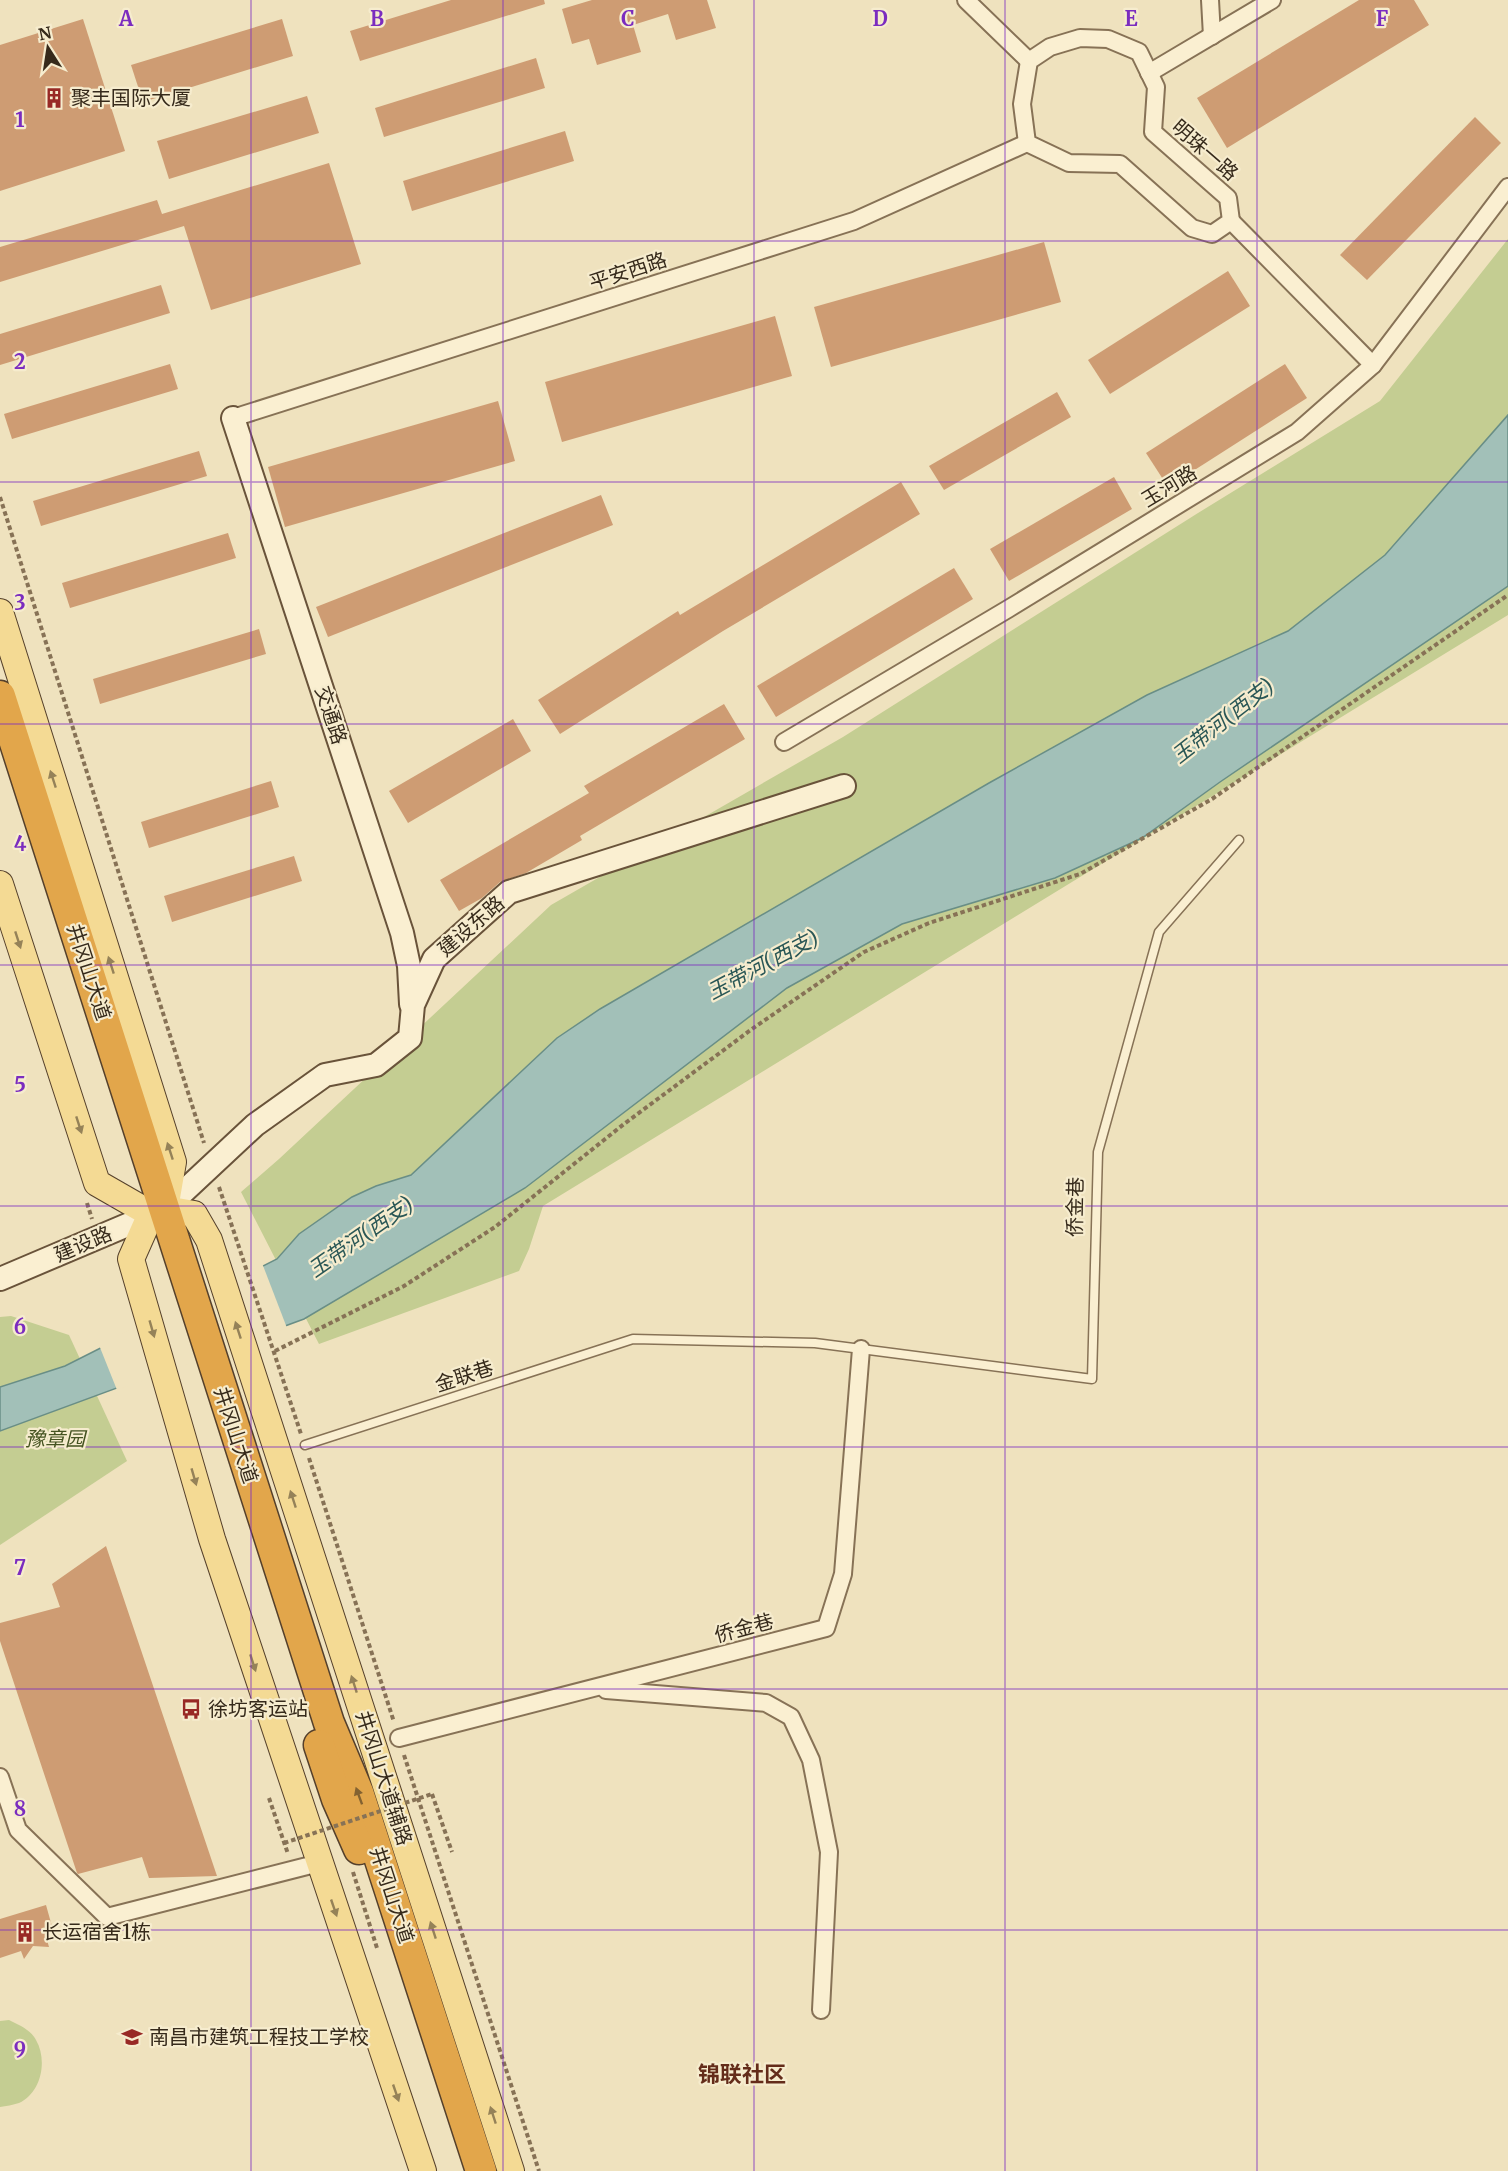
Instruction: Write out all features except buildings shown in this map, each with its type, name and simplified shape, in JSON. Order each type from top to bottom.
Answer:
[{"type":"highway","name":"井冈山大道","points":[[0,696],[337,1799],[366,1866],[464,2171]]},
{"type":"highway","name":"井冈山大道","points":[[0,759],[158,1211]]},
{"type":"highway","name":"井冈山大道","points":[[208,1378],[329,1723],[358,1792],[481,2171]]},
{"type":"main road","points":[[0,612],[173,1162],[158,1211],[131,1259],[212,1539],[423,2171]]},
{"type":"main road","points":[[0,884],[97,1183],[158,1211]]},
{"type":"main road","name":"井冈山大道辅路","points":[[158,1211],[194,1214],[209,1240],[511,2171]]},
{"type":"street","points":[[966,0],[1029,61],[1023,104],[1027,143],[1069,163],[1120,164],[1192,228],[1212,234],[1231,221]]},
{"type":"street","points":[[1210,0],[1212,36]]},
{"type":"street","points":[[1149,73],[1272,0]]},
{"type":"street","name":"明珠一路","points":[[1029,61],[1050,46],[1080,38],[1108,39],[1139,52],[1156,87],[1153,132],[1228,198],[1231,221],[1373,365]]},
{"type":"street","name":"平安西路","points":[[234,418],[854,221],[1027,143]]},
{"type":"street","name":"玉河路","points":[[784,742],[1018,603],[1298,432],[1373,365],[1508,187]]},
{"type":"street","name":"交通路","points":[[234,418],[402,933],[409,966],[412,1015]]},
{"type":"street","name":"建设东路","points":[[158,1211],[255,1125],[325,1076],[376,1065],[411,1038],[412,1005],[434,959],[509,892],[844,786]]},
{"type":"street","name":"建设路","points":[[0,1279],[158,1211]]},
{"type":"street","name":"侨金巷","points":[[399,1738],[826,1628],[843,1574],[861,1349]]},
{"type":"street","points":[[593,1688],[766,1703],[791,1717],[811,1760],[829,1852],[820,2010]]},
{"type":"street","points":[[0,1777],[18,1830],[107,1917],[319,1863]]},
{"type":"lane","name":"侨金巷","points":[[633,1338],[815,1343],[1092,1379],[1098,1152],[1159,932],[1239,840]]},
{"type":"lane","name":"金联巷","points":[[305,1444],[633,1338]]},
{"type":"path","points":[[0,497],[211,1166],[275,1351],[539,2171]]},
{"type":"path","points":[[275,1351],[404,1286],[495,1227],[624,1124],[752,1029],[864,952],[929,923],[1080,874],[1212,799],[1508,595]]},
{"type":"path","points":[[284,1843],[432,1794],[452,1852]]},
{"type":"path","points":[[269,1798],[291,1861]]},
{"type":"path","points":[[358,1888],[377,1948]]},
{"type":"green space","points":[[1508,239],[1508,615],[543,1206],[519,1271],[319,1344],[241,1192],[551,905],[843,737],[1380,401]]},
{"type":"green space","name":"豫章园","points":[[11,1316],[69,1335],[127,1461],[0,1545],[0,1317]]},
{"type":"green space","points":[[9,2020],[34,2036],[40,2048],[42,2067],[37,2084],[27,2098],[19,2103],[0,2107],[0,2021]]},
{"type":"water","name":"玉带河(西支)","points":[[1508,415],[1508,586],[1220,782],[1142,838],[1055,878],[902,924],[787,988],[525,1188],[304,1319],[0,1431],[0,1387],[65,1366],[277,1259],[299,1234],[352,1197],[376,1186],[411,1175],[557,1038],[600,1009],[989,783],[1147,695],[1288,631],[1385,555]]},
{"type":"pier","points":[[262,1263],[287,1328],[117,1390],[99,1345]]},
{"type":"place","name":"聚丰国际大厦","points":[[54,98]]},
{"type":"place","name":"徐坊客运站","points":[[191,1709]]},
{"type":"place","name":"长运宿舍1栋","points":[[25,1932]]},
{"type":"place","name":"南昌市建筑工程技工学校","points":[[132,2037]]},
{"type":"district","name":"锦联社区","points":[[742,2074]]}]
